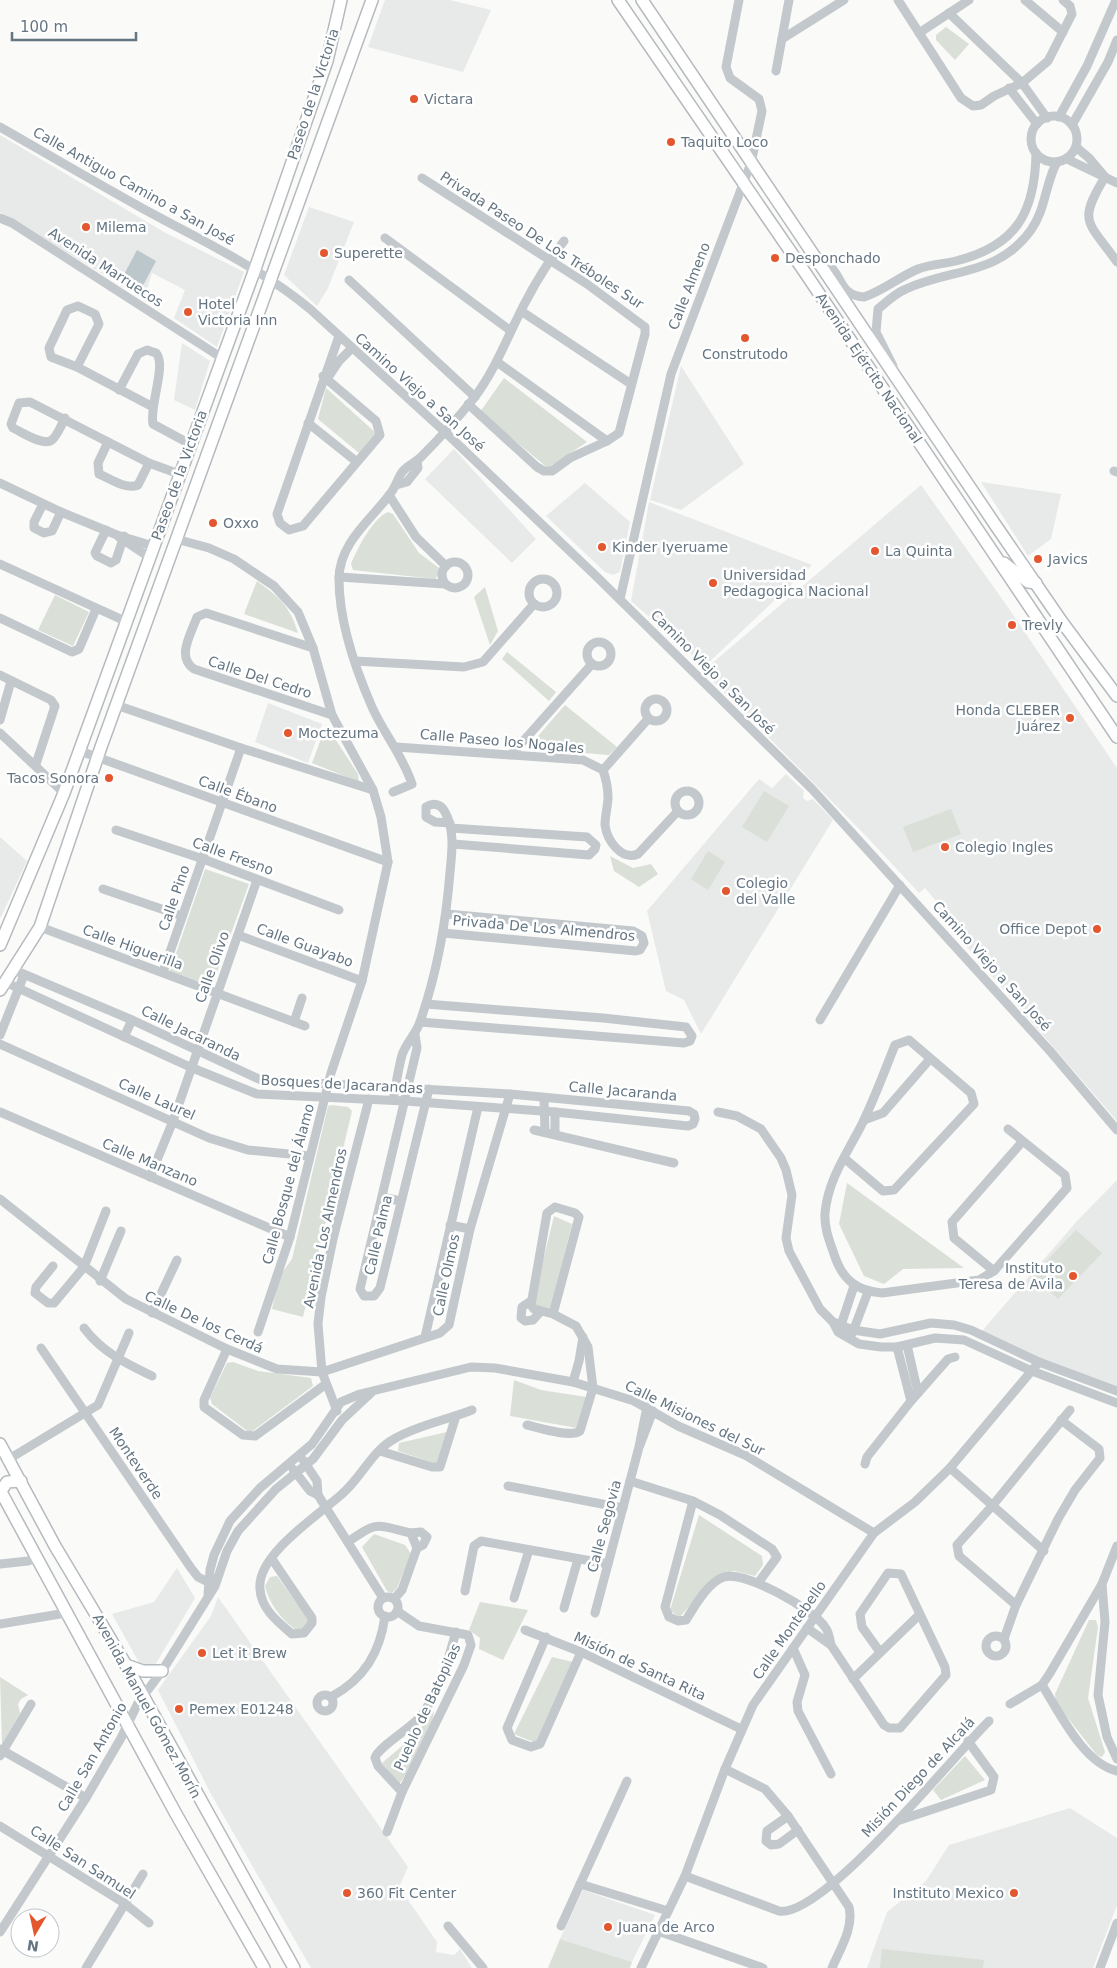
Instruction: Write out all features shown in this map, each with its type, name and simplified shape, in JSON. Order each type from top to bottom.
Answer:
[{"type":"main road","name":"Paseo de la Victoria","points":[[0,945],[3,930],[55,817],[80,751],[125,621],[255,269],[327,61],[341,0]]},
{"type":"main road","name":"Paseo de la Victoria","points":[[3,986],[19,973],[40,927],[116,706],[372,0]]},
{"type":"main road","name":"Avenida Ejército Nacional","points":[[618,0],[1117,737]]},
{"type":"main road","name":"Avenida Ejército Nacional","points":[[642,0],[812,255],[1036,584],[1117,696]]},
{"type":"main road","points":[[998,560],[1028,582],[1036,584]]},
{"type":"main road","points":[[1027,604],[1034,599],[1042,600],[1062,622]]},
{"type":"main road","points":[[55,817],[74,824]]},
{"type":"main road","name":"Avenida Manuel Gómez Morín","points":[[0,1444],[4,1460],[21,1481],[55,1546],[126,1665],[291,1967]]},
{"type":"main road","points":[[0,1491],[7,1482],[21,1481]]},
{"type":"main road","name":"Avenida Manuel Gómez Morín","points":[[0,1491],[128,1726],[264,1968]]},
{"type":"main road","points":[[126,1665],[143,1671],[162,1671]]},
{"type":"street","name":"Calle Almeno","points":[[620,599],[671,374],[751,164],[762,104],[754,94],[730,78],[726,68],[739,0]]},
{"type":"street","points":[[776,71],[789,0]]},
{"type":"street","points":[[782,39],[844,0]]},
{"type":"street","points":[[898,0],[961,98],[973,106],[982,105],[1022,83],[1048,61],[1072,14],[1070,6],[1064,0]]},
{"type":"street","points":[[919,32],[969,0]]},
{"type":"street","points":[[1025,0],[1063,32]]},
{"type":"street","points":[[1059,117],[1088,66],[1116,0]]},
{"type":"street","points":[[948,13],[1022,83],[1047,118]]},
{"type":"street","points":[[1072,125],[1108,62],[1117,40]]},
{"type":"street","points":[[1010,88],[1037,124]]},
{"type":"street","points":[[812,255],[828,264],[846,291],[857,297],[872,295],[920,268],[956,261],[982,253],[1000,244],[1022,218],[1030,202],[1036,182],[1036,153],[1031,138],[1037,124],[1047,118],[1059,117],[1072,125],[1077,139],[1076,147],[1051,174],[1040,218],[1031,231],[1010,253],[985,266],[930,280],[904,290],[878,309],[876,332],[892,364],[897,380]]},
{"type":"street","name":"Calle Antiguo Camino a San José","points":[[0,127],[140,208],[255,269]]},
{"type":"street","points":[[1076,147],[1089,158],[1105,177]]},
{"type":"street","points":[[1036,153],[1045,161],[1062,161],[1117,183]]},
{"type":"street","points":[[1105,177],[1090,201],[1087,214],[1089,222],[1117,262]]},
{"type":"street","name":"Privada Paseo De Los Tréboles Sur","points":[[422,178],[586,284],[645,327],[645,334],[630,384]]},
{"type":"street","name":"Avenida Marruecos","points":[[0,218],[12,222],[222,358]]},
{"type":"street","points":[[385,238],[511,331]]},
{"type":"street","points":[[393,792],[412,784],[396,747],[373,708],[355,661],[340,601],[339,577],[352,539],[396,485],[408,482],[418,468],[417,461],[475,397],[497,362],[521,310],[548,261],[564,241]]},
{"type":"street","points":[[1000,244],[1010,253]]},
{"type":"street","name":"Camino Viejo a San José","points":[[255,269],[296,297],[445,432],[620,599],[812,789],[1050,1051],[1117,1130]]},
{"type":"street","points":[[349,280],[475,397]]},
{"type":"street","points":[[872,295],[874,302],[882,306]]},
{"type":"street","points":[[77,367],[99,324],[95,314],[78,306],[67,310],[49,350],[51,357],[77,367],[153,407]]},
{"type":"street","points":[[468,404],[537,467],[544,471],[552,471],[582,451],[607,441],[619,433],[630,384],[521,310]]},
{"type":"street","points":[[324,379],[379,426],[381,431],[379,439],[303,526],[293,530],[283,527],[277,514],[308,423],[339,336]]},
{"type":"street","points":[[324,379],[352,348]]},
{"type":"street","points":[[119,390],[138,354],[147,350],[156,353],[160,362],[153,407],[153,424],[190,444]]},
{"type":"street","points":[[497,362],[607,441]]},
{"type":"street","points":[[65,418],[50,442],[42,441],[13,428],[11,424],[19,403],[26,401],[65,418],[150,463],[179,474]]},
{"type":"street","points":[[308,423],[357,462]]},
{"type":"street","points":[[108,442],[98,463],[99,474],[129,487],[135,486],[138,485],[150,463]]},
{"type":"street","points":[[0,483],[43,504],[121,537],[153,546]]},
{"type":"street","points":[[389,495],[416,537],[446,566]]},
{"type":"street","points":[[43,504],[33,524],[34,528],[44,533],[52,531],[62,512]]},
{"type":"street","points":[[106,530],[96,551],[97,556],[111,563],[115,562],[121,537]]},
{"type":"street","points":[[121,537],[149,557]]},
{"type":"street","name":"Calle Bosque del Álamo","points":[[176,539],[209,548],[234,559],[274,586],[298,612],[306,627],[313,648],[332,715],[373,790],[381,817],[388,862],[362,981],[328,1086],[290,1238],[258,1332]]},
{"type":"street","points":[[339,577],[445,584],[453,588],[462,587],[468,576],[462,564],[454,562],[446,566],[442,573],[445,584]]},
{"type":"street","points":[[0,564],[125,621]]},
{"type":"street","points":[[355,661],[464,667],[478,664],[482,662],[534,604]]},
{"type":"street","points":[[0,618],[72,652],[79,649],[96,609]]},
{"type":"street","name":"Calle Del Cedro","points":[[313,648],[211,613],[206,613],[196,617],[184,654],[187,664],[194,669],[332,715]]},
{"type":"street","points":[[511,755],[592,664]]},
{"type":"street","points":[[0,675],[51,700],[55,706],[36,764]]},
{"type":"street","points":[[0,720],[11,680]]},
{"type":"street","points":[[116,706],[373,790]]},
{"type":"street","points":[[648,719],[603,770],[608,797],[605,824],[607,831],[616,849],[622,853],[634,856],[678,811]]},
{"type":"street","points":[[0,733],[36,764],[64,793]]},
{"type":"street","name":"Calle Paseo los Nogales","points":[[396,747],[583,760],[603,770]]},
{"type":"street","name":"Calle Pino","points":[[163,972],[241,748]]},
{"type":"street","name":"Calle Ébano","points":[[80,751],[222,804],[388,862]]},
{"type":"street","points":[[393,1100],[402,1055],[415,1035],[426,1004],[447,914],[452,844],[450,826],[586,837],[596,845],[589,855],[452,844]]},
{"type":"street","name":"Calle Fresno","points":[[116,830],[203,859],[339,910]]},
{"type":"street","points":[[525,831],[525,849]]},
{"type":"street","name":"Calle Olivo","points":[[150,1177],[173,1121],[190,1067],[257,880]]},
{"type":"street","points":[[820,1020],[900,885]]},
{"type":"street","points":[[103,889],[182,916]]},
{"type":"street","name":"Privada De Los Almendros","points":[[443,933],[636,951],[640,950],[644,943],[642,936],[633,931],[447,914]]},
{"type":"street","points":[[547,942],[548,924]]},
{"type":"street","name":"Calle Higuerilla","points":[[40,927],[305,1026]]},
{"type":"street","name":"Calle Guayabo","points":[[238,935],[362,981]]},
{"type":"street","points":[[0,1035],[19,989],[19,973]]},
{"type":"street","name":"Calle Jacaranda","points":[[19,973],[132,1020],[261,1080],[328,1086],[396,1086],[510,1094],[689,1111],[694,1114],[696,1119]]},
{"type":"street","name":"Bosques de Jacarandas","points":[[3,986],[19,989],[190,1067],[257,1094],[426,1102],[555,1112],[688,1126],[693,1124],[696,1119]]},
{"type":"street","points":[[294,1022],[302,998]]},
{"type":"street","points":[[420,1022],[516,1028],[684,1043],[690,1041],[692,1036],[686,1027],[517,1010],[426,1004]]},
{"type":"street","points":[[516,1028],[517,1010]]},
{"type":"street","points":[[602,1035],[603,1018]]},
{"type":"street","points":[[124,1037],[132,1020]]},
{"type":"street","name":"Calle Palma","points":[[415,1035],[417,1048],[360,1289],[362,1294],[369,1297],[376,1295],[380,1288],[429,1089]]},
{"type":"street","points":[[844,1158],[883,1191],[894,1190],[974,1104],[971,1093],[909,1040],[895,1045],[864,1120],[833,1176],[825,1212],[826,1233],[840,1271],[854,1286],[868,1292],[882,1293],[924,1286],[970,1283],[994,1270],[1067,1188],[1065,1175],[1008,1129]]},
{"type":"street","name":"Calle Laurel","points":[[0,1044],[234,1147],[309,1156]]},
{"type":"street","points":[[864,1120],[883,1113],[930,1059]]},
{"type":"street","name":"Calle Olmos","points":[[478,1107],[426,1337],[440,1334],[449,1325],[470,1229],[510,1094]]},
{"type":"street","points":[[544,1098],[545,1132]]},
{"type":"street","name":"Avenida Los Almendros","points":[[342,1420],[322,1372],[318,1341],[321,1297],[333,1239],[369,1099]]},
{"type":"street","points":[[611,1118],[612,1104]]},
{"type":"street","name":"Calle Manzano","points":[[0,1112],[290,1238]]},
{"type":"street","points":[[555,1112],[555,1134]]},
{"type":"street","points":[[718,1112],[737,1116],[761,1129],[781,1158],[792,1195],[792,1208],[786,1238],[789,1251],[820,1308],[849,1340],[871,1347],[897,1347],[935,1338],[964,1340],[1032,1371],[1117,1403]]},
{"type":"street","points":[[534,1130],[674,1163]]},
{"type":"street","points":[[994,1270],[954,1238],[952,1222],[1022,1142]]},
{"type":"street","points":[[382,1197],[400,1201]]},
{"type":"street","name":"Calle De los Cerdá","points":[[0,1200],[100,1281],[126,1299],[227,1349],[277,1369],[322,1372],[426,1337]]},
{"type":"street","points":[[527,1425],[570,1434],[578,1433],[594,1388],[592,1364],[583,1337],[576,1326],[553,1314],[532,1307],[531,1301],[546,1213],[555,1207],[575,1213],[579,1221],[553,1314]]},
{"type":"street","points":[[54,1266],[36,1288],[35,1293],[48,1303],[54,1303],[84,1268],[106,1211]]},
{"type":"street","points":[[450,1225],[470,1229]]},
{"type":"street","points":[[100,1281],[120,1231]]},
{"type":"street","points":[[152,1313],[177,1260]]},
{"type":"street","points":[[838,1326],[854,1286]]},
{"type":"street","points":[[849,1340],[868,1292]]},
{"type":"street","points":[[531,1301],[522,1307],[521,1318],[525,1321],[532,1320],[541,1311]]},
{"type":"street","points":[[838,1326],[853,1330],[891,1333],[931,1323],[954,1325],[970,1330],[1039,1362],[1117,1391]]},
{"type":"street","points":[[84,1328],[100,1347],[118,1359],[152,1376]]},
{"type":"street","points":[[4,1460],[98,1405],[129,1334]]},
{"type":"street","points":[[573,1382],[580,1361],[583,1337]]},
{"type":"street","points":[[907,1345],[918,1393]]},
{"type":"street","points":[[897,1347],[910,1401]]},
{"type":"street","name":"Monteverde","points":[[42,1348],[191,1568],[198,1577],[211,1584]]},
{"type":"street","points":[[227,1349],[204,1400],[204,1407],[243,1435],[255,1436],[326,1384]]},
{"type":"street","points":[[865,1464],[867,1457],[910,1401],[948,1359],[955,1357]]},
{"type":"street","points":[[580,1361],[592,1364]]},
{"type":"street","name":"Calle Montebello","points":[[642,1968],[684,1876],[741,1729],[753,1705],[874,1533],[915,1502],[950,1468],[1039,1362]]},
{"type":"street","name":"Calle Misiones del Sur","points":[[336,1408],[350,1397],[471,1367],[495,1368],[573,1382],[650,1409],[678,1426],[720,1442],[746,1455],[874,1533]]},
{"type":"street","name":"Calle Misiones del Sur","points":[[211,1584],[238,1531],[276,1489],[306,1465],[325,1444],[342,1420],[372,1393]]},
{"type":"street","points":[[211,1584],[214,1554],[230,1521],[260,1488],[300,1456],[323,1432],[336,1408]]},
{"type":"street","name":"Calle Segovia","points":[[595,1613],[650,1409]]},
{"type":"street","points":[[272,1559],[312,1618],[312,1623],[304,1633],[292,1634],[276,1621],[263,1600],[259,1588],[263,1575],[272,1559],[326,1506],[351,1486],[380,1451],[394,1439],[472,1410]]},
{"type":"street","points":[[1016,1604],[959,1556],[957,1545],[993,1505],[1070,1410]]},
{"type":"street","points":[[380,1451],[432,1467],[440,1467],[456,1416]]},
{"type":"street","points":[[1004,1639],[1016,1604],[1068,1501],[1101,1454],[1099,1449],[1062,1420]]},
{"type":"street","points":[[300,1456],[317,1481],[318,1495]]},
{"type":"street","points":[[290,1464],[311,1492],[318,1495],[326,1506],[383,1598]]},
{"type":"street","points":[[950,1468],[1044,1551]]},
{"type":"street","points":[[630,1481],[694,1501],[720,1514],[772,1549],[776,1554],[775,1561],[761,1585]]},
{"type":"street","points":[[508,1486],[622,1508]]},
{"type":"street","points":[[694,1501],[665,1607],[668,1617],[682,1621],[719,1580],[726,1577],[737,1577],[761,1585],[767,1592],[778,1598],[786,1599],[827,1628],[831,1645],[884,1725],[889,1728],[900,1728],[946,1675],[945,1667],[901,1574],[888,1573],[860,1614],[862,1627],[880,1652]]},
{"type":"street","points":[[348,1542],[366,1528],[375,1525],[411,1533],[417,1548],[402,1590],[394,1600]]},
{"type":"street","points":[[465,1591],[474,1546],[481,1540],[608,1564]]},
{"type":"street","points":[[1010,1704],[1042,1685],[1059,1660],[1102,1584],[1117,1546]]},
{"type":"street","points":[[514,1598],[529,1550]]},
{"type":"street","points":[[0,1564],[28,1561],[36,1558]]},
{"type":"street","points":[[564,1608],[578,1559]]},
{"type":"street","name":"Calle San Antonio","points":[[0,1932],[86,1798],[143,1697],[162,1671],[208,1594],[211,1584]]},
{"type":"street","points":[[1102,1584],[1105,1622],[1098,1695],[1105,1729],[1117,1759]]},
{"type":"street","points":[[389,1597],[394,1600],[398,1605],[397,1611],[393,1615],[385,1616],[378,1610],[379,1603],[383,1598],[389,1597]]},
{"type":"street","points":[[397,1611],[419,1626],[456,1632]]},
{"type":"street","points":[[0,1624],[66,1613]]},
{"type":"street","points":[[853,1679],[919,1615]]},
{"type":"street","points":[[331,1697],[348,1688],[367,1668],[382,1635],[385,1616]]},
{"type":"street","points":[[807,1628],[831,1645]]},
{"type":"street","name":"Misión de Santa Rita","points":[[525,1630],[581,1652],[741,1729]]},
{"type":"street","name":"Pueblo de Batopilas","points":[[456,1632],[468,1635],[471,1645],[446,1703],[402,1792],[378,1766],[375,1758],[379,1750],[419,1718],[433,1696],[456,1632]]},
{"type":"street","points":[[546,1637],[507,1728],[512,1740],[531,1747],[538,1746],[542,1742],[581,1652]]},
{"type":"street","points":[[793,1648],[805,1674],[797,1702],[798,1711],[831,1774]]},
{"type":"street","points":[[1042,1685],[1087,1754],[1100,1765],[1117,1771]]},
{"type":"street","points":[[433,1696],[446,1703]]},
{"type":"street","points":[[31,1704],[1,1752],[86,1798]]},
{"type":"street","name":"Misión Diego de Alcalá","points":[[684,1876],[783,1911],[791,1910],[834,1882],[899,1820],[989,1721]]},
{"type":"street","points":[[899,1820],[991,1790],[994,1777],[968,1742]]},
{"type":"street","points":[[725,1769],[764,1789],[788,1816],[849,1907],[850,1919],[832,1968]]},
{"type":"street","points":[[561,1926],[627,1780]]},
{"type":"street","points":[[387,1832],[402,1792]]},
{"type":"street","points":[[788,1816],[767,1831],[766,1841],[771,1845],[776,1845],[798,1830]]},
{"type":"street","name":"Calle San Samuel","points":[[0,1826],[124,1904],[149,1923]]},
{"type":"street","points":[[86,1968],[143,1874]]},
{"type":"street","points":[[580,1884],[668,1911]]},
{"type":"street","points":[[1100,1968],[1117,1923]]},
{"type":"street","points":[[448,1926],[482,1968]]},
{"type":"street","points":[[658,1931],[763,1968]]},
{"type":"shaded area","points":[[385,0],[450,0],[491,10],[463,72],[368,47]]},
{"type":"shaded area","points":[[946,27],[969,44],[955,60],[936,40],[936,35]]},
{"type":"shaded area","points":[[0,135],[164,232],[244,272],[217,347],[174,318],[185,290],[152,273],[144,299],[0,212]]},
{"type":"shaded area","points":[[309,207],[354,222],[328,288],[317,306],[284,275]]},
{"type":"shaded area","points":[[137,250],[156,261],[139,293],[120,282]]},
{"type":"shaded area","points":[[182,343],[210,361],[195,410],[174,400]]},
{"type":"shaded area","points":[[681,366],[744,464],[681,510],[650,500]]},
{"type":"shaded area","points":[[504,378],[587,442],[548,468],[480,412]]},
{"type":"shaded area","points":[[326,388],[376,433],[359,453],[318,419]]},
{"type":"shaded area","points":[[454,449],[536,539],[512,563],[425,479]]},
{"type":"shaded area","points":[[981,482],[1061,494],[1051,539],[1028,556]]},
{"type":"shaded area","name":"Kinder Iyeruame","points":[[585,483],[630,522],[620,572],[613,575],[605,572],[546,516]]},
{"type":"shaded area","points":[[921,485],[1005,603],[1117,768],[1117,1121],[936,911],[941,907],[925,888],[919,893],[867,837],[703,671]]},
{"type":"shaded area","name":"Universidad Pedagogica Nacional","points":[[649,502],[812,565],[705,666],[631,601]]},
{"type":"shaded area","points":[[388,512],[393,514],[419,553],[439,568],[439,574],[435,579],[353,570],[351,564],[366,535],[382,515]]},
{"type":"shaded area","points":[[257,581],[283,603],[298,633],[244,614]]},
{"type":"shaded area","points":[[485,587],[498,631],[490,645],[474,597]]},
{"type":"shaded area","points":[[55,595],[89,612],[73,646],[38,630]]},
{"type":"shaded area","points":[[507,652],[556,692],[549,701],[502,659]]},
{"type":"shaded area","name":"Moctezuma","points":[[268,703],[322,724],[308,763],[255,742]]},
{"type":"shaded area","points":[[565,705],[617,747],[609,755],[535,749],[532,743]]},
{"type":"shaded area","points":[[326,725],[358,774],[359,782],[312,763]]},
{"type":"shaded area","name":"Colegio del Valle","points":[[786,774],[804,791],[803,798],[807,801],[813,799],[833,820],[701,1034],[684,1000],[666,991],[647,911],[759,779],[772,788]]},
{"type":"shaded area","points":[[764,791],[789,806],[767,842],[742,827]]},
{"type":"shaded area","points":[[951,809],[961,834],[913,852],[903,827]]},
{"type":"shaded area","points":[[0,837],[27,861],[1,917],[0,917]]},
{"type":"shaded area","points":[[708,851],[725,862],[708,890],[691,879]]},
{"type":"shaded area","points":[[610,856],[633,868],[651,864],[658,874],[639,887],[614,871]]},
{"type":"shaded area","points":[[205,869],[249,884],[212,986],[170,971]]},
{"type":"shaded area","points":[[328,1106],[348,1107],[352,1111],[303,1317],[272,1309],[279,1277],[292,1259]]},
{"type":"shaded area","name":"Instituto Teresa de Avila","points":[[1117,1180],[1117,1387],[1033,1355],[982,1331],[1077,1221]]},
{"type":"shaded area","points":[[847,1183],[964,1268],[903,1269],[884,1284],[864,1276],[839,1224]]},
{"type":"shaded area","points":[[554,1216],[572,1224],[550,1310],[532,1306]]},
{"type":"shaded area","points":[[1076,1230],[1102,1253],[1058,1299],[1033,1275]]},
{"type":"shaded area","points":[[233,1362],[258,1371],[311,1378],[313,1386],[250,1433],[212,1404],[210,1398],[227,1363]]},
{"type":"shaded area","points":[[514,1380],[541,1390],[586,1397],[577,1428],[510,1416]]},
{"type":"shaded area","points":[[447,1432],[437,1464],[398,1451],[399,1443]]},
{"type":"shaded area","points":[[699,1515],[762,1556],[763,1565],[755,1576],[734,1571],[716,1576],[679,1618],[670,1610]]},
{"type":"shaded area","points":[[374,1534],[405,1545],[411,1554],[397,1588],[392,1593],[387,1591],[362,1547]]},
{"type":"shaded area","points":[[177,1568],[195,1598],[155,1665],[141,1666],[112,1614],[154,1602]]},
{"type":"shaded area","points":[[277,1576],[309,1620],[305,1631],[299,1632],[288,1623],[270,1599],[265,1586],[270,1577]]},
{"type":"shaded area","points":[[218,1597],[408,1867],[399,1887],[437,1942],[436,1952],[454,1955],[460,1949],[472,1968],[311,1968],[211,1794],[158,1690],[211,1616]]},
{"type":"shaded area","points":[[480,1602],[528,1610],[503,1660],[479,1649],[480,1638],[469,1630]]},
{"type":"shaded area","points":[[1089,1620],[1096,1620],[1098,1627],[1088,1698],[1105,1752],[1102,1757],[1097,1755],[1056,1703],[1055,1694]]},
{"type":"shaded area","points":[[552,1657],[573,1662],[538,1744],[514,1734]]},
{"type":"shaded area","points":[[0,1677],[28,1695],[21,1699],[18,1704],[20,1713],[2,1744]]},
{"type":"shaded area","points":[[434,1711],[426,1740],[399,1784],[382,1763],[415,1735]]},
{"type":"shaded area","points":[[965,1756],[985,1780],[941,1800],[933,1790]]},
{"type":"shaded area","name":"Instituto Mexico","points":[[1070,1808],[1117,1838],[1117,1905],[1093,1968],[867,1968],[887,1912],[926,1881],[949,1845]]},
{"type":"shaded area","name":"Juana de Arco","points":[[583,1890],[655,1915],[632,1962],[560,1939]]},
{"type":"shaded area","points":[[560,1939],[632,1962],[630,1968],[548,1968]]},
{"type":"shaded area","points":[[882,1949],[984,1960],[983,1968],[880,1968]]},
{"type":"place","name":"Victara","points":[[414,99]]},
{"type":"place","name":"Taquito Loco","points":[[671,142]]},
{"type":"place","name":"Milema","points":[[86,227]]},
{"type":"place","name":"Superette","points":[[324,253]]},
{"type":"place","name":"Desponchado","points":[[775,258]]},
{"type":"place","name":"Hotel Victoria Inn","points":[[188,312]]},
{"type":"place","name":"Construtodo","points":[[745,338]]},
{"type":"place","name":"Oxxo","points":[[213,523]]},
{"type":"place","name":"Kinder Iyeruame","points":[[602,547]]},
{"type":"place","name":"La Quinta","points":[[875,551]]},
{"type":"place","name":"Javics","points":[[1038,559]]},
{"type":"place","name":"Universidad Pedagogica Nacional","points":[[713,583]]},
{"type":"place","name":"Trevly","points":[[1012,625]]},
{"type":"place","name":"Honda CLEBER Juárez","points":[[1070,718]]},
{"type":"place","name":"Moctezuma","points":[[288,733]]},
{"type":"place","name":"Tacos Sonora","points":[[109,778]]},
{"type":"place","name":"Colegio Ingles","points":[[945,847]]},
{"type":"place","name":"Colegio del Valle","points":[[726,891]]},
{"type":"place","name":"Office Depot","points":[[1097,929]]},
{"type":"place","name":"Instituto Teresa de Avila","points":[[1073,1276]]},
{"type":"place","name":"Let it Brew","points":[[202,1653]]},
{"type":"place","name":"Pemex E01248","points":[[179,1709]]},
{"type":"place","name":"360 Fit Center","points":[[347,1893]]},
{"type":"place","name":"Instituto Mexico","points":[[1014,1893]]},
{"type":"place","name":"Juana de Arco","points":[[608,1927]]}]
